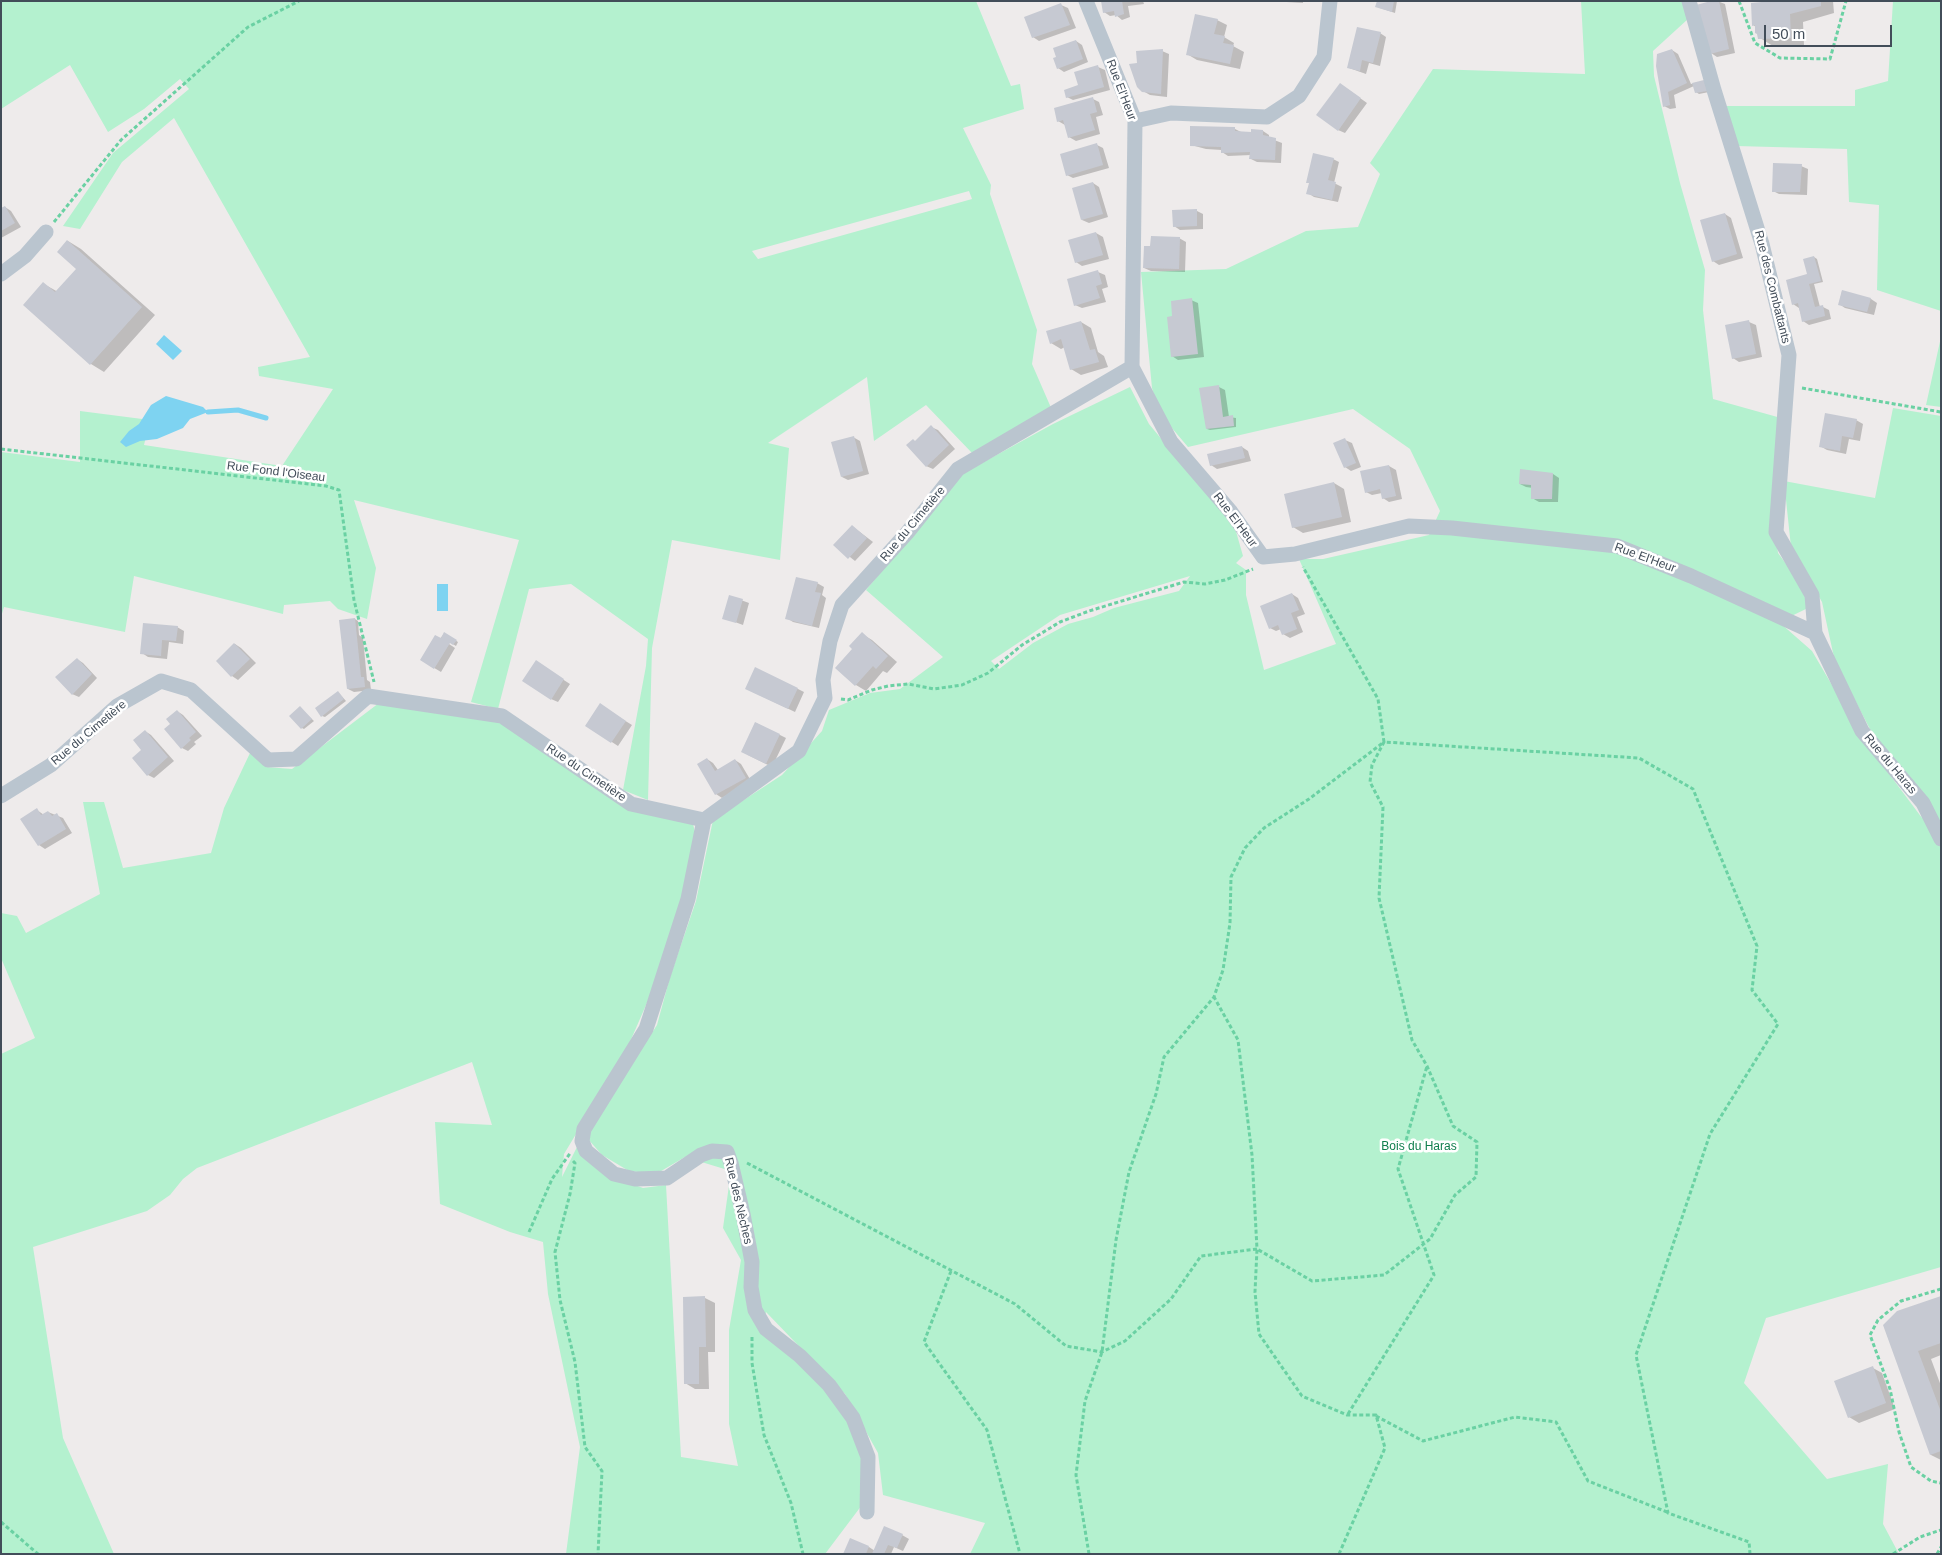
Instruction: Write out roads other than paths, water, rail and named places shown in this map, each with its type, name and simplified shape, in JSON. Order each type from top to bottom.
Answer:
[{"type":"street","name":"Rue El'Heur","points":[[1086,1],[1135,121],[1132,367],[1171,442],[1231,512],[1263,557],[1295,554],[1409,526],[1452,528],[1617,546],[1691,576],[1815,633]]},
{"type":"street","points":[[1135,121],[1170,113],[1267,117],[1299,96],[1324,57],[1330,1]]},
{"type":"street","name":"Rue des Combattants","points":[[1689,1],[1714,90],[1762,244],[1788,355],[1776,532],[1812,595],[1815,633]]},
{"type":"street","points":[[1,274],[24,256],[46,232]]},
{"type":"street","name":"Rue du Cimetière","points":[[1,796],[51,765],[117,706],[161,681],[191,690],[268,760],[296,759],[368,696],[502,716],[631,804],[704,820],[799,751],[825,698],[823,680],[826,662],[830,641],[842,605],[907,534],[958,469],[1132,367]]},
{"type":"street","name":"Rue du Haras","points":[[1815,633],[1862,731],[1923,803],[1941,839]]},
{"type":"street","name":"Rue des Nèches","points":[[704,820],[688,899],[646,1029],[584,1129],[582,1141],[586,1151],[614,1174],[635,1179],[666,1178],[701,1155],[712,1151],[727,1152],[752,1262],[751,1287],[755,1310],[766,1329],[800,1356],[829,1385],[853,1418],[868,1457],[867,1512]]},
{"type":"water","points":[[164,335],[182,351],[173,360],[156,344]]},
{"type":"water","points":[[166,396],[203,407],[208,412],[190,419],[183,428],[157,439],[140,441],[126,447],[120,442],[129,431],[139,424],[151,405]]},
{"type":"water","points":[[437,584],[448,584],[448,611],[437,611]]},
{"type":"waterway","points":[[208,412],[238,410],[266,418]]},
{"type":"park label","name":"Bois du Haras","points":[[1419,1147]]}]
